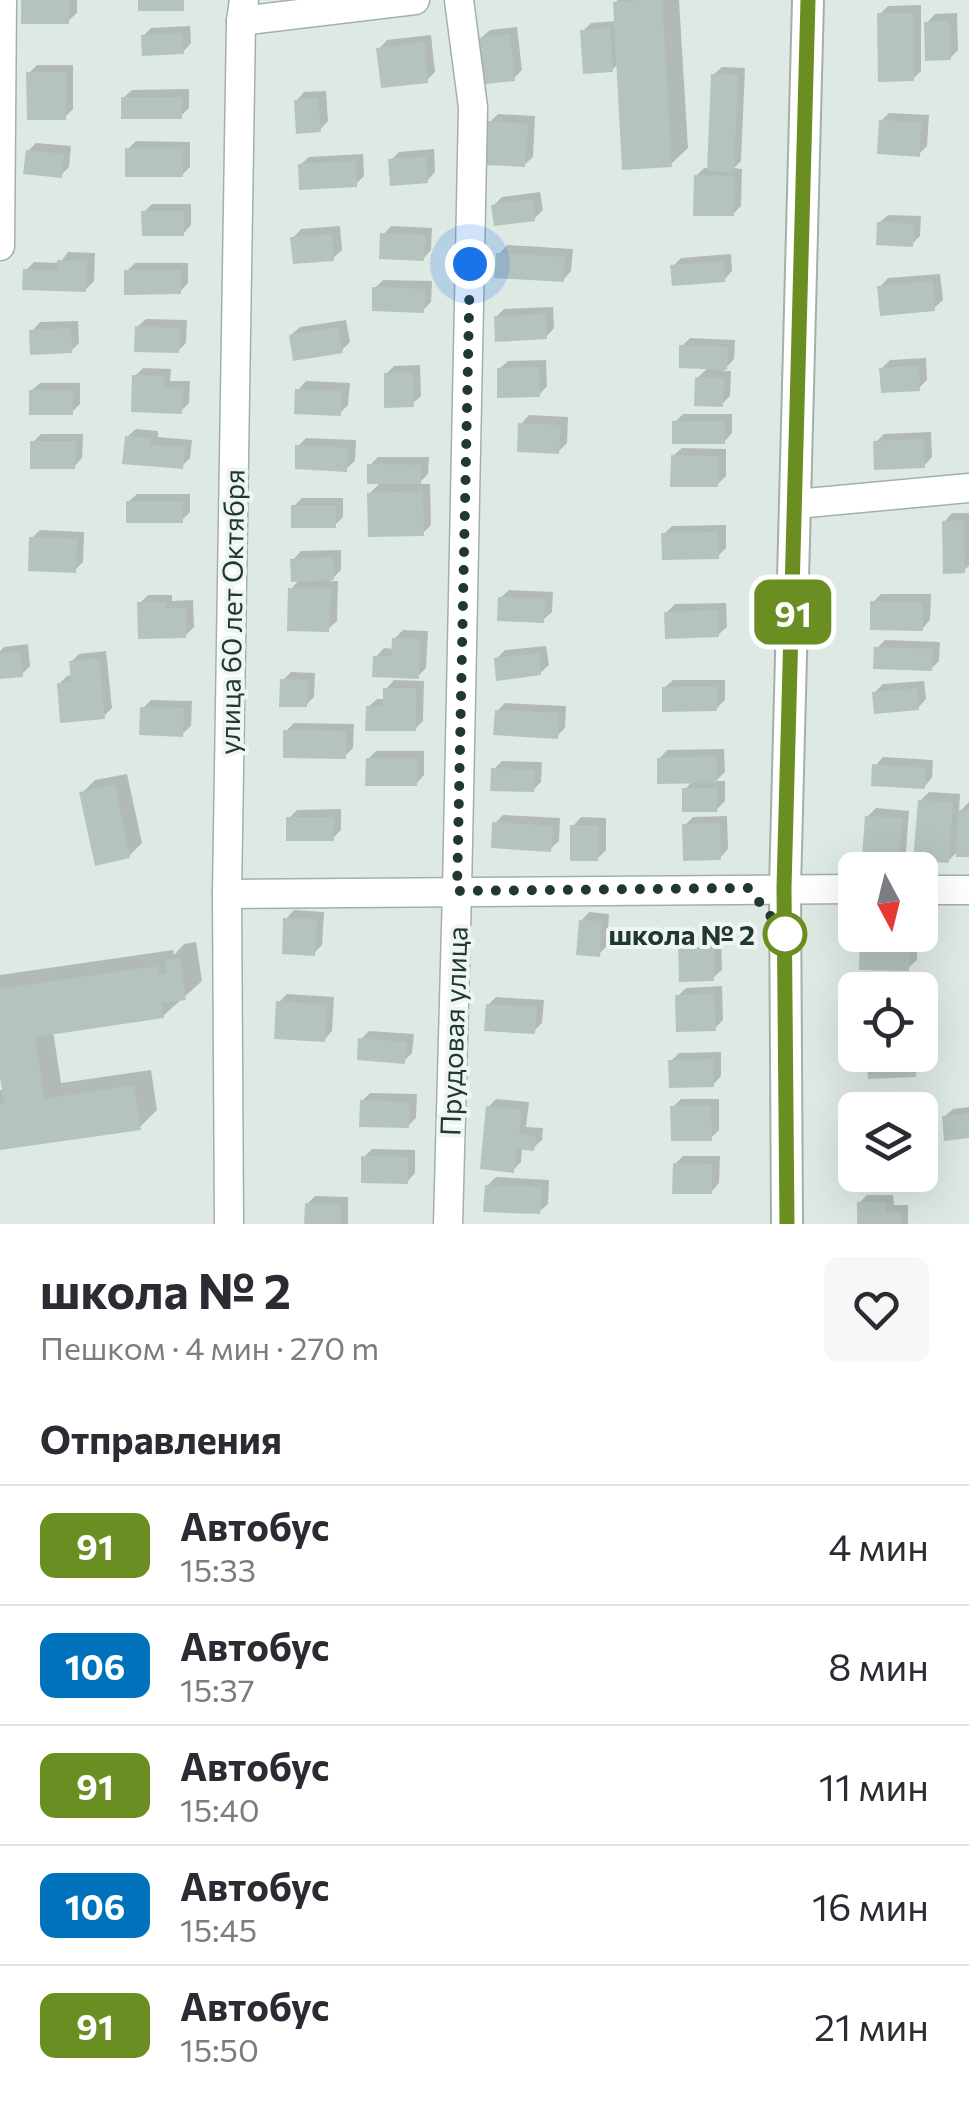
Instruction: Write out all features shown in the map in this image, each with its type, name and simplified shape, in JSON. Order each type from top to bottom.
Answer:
[{"type":"street","points":[[0,246],[2,0]]},
{"type":"street","points":[[243,10],[415,0]]},
{"type":"street","name":"Прудовая улица","points":[[448,1224],[474,107],[459,0]]},
{"type":"street","points":[[787,1224],[784,888],[808,0]]},
{"type":"street","name":"улица 60 лет Октября","points":[[229,1224],[227,894],[243,10]]},
{"type":"street","points":[[796,504],[969,488]]},
{"type":"street","points":[[227,894],[838,889]]},
{"type":"street","points":[[938,890],[969,890]]},
{"type":"building","points":[[21,0],[70,0],[69,24],[21,24]]},
{"type":"building","points":[[138,0],[184,0],[184,11],[138,11]]},
{"type":"building","points":[[662,0],[672,167],[622,170],[613,2]]},
{"type":"building","points":[[877,13],[913,13],[914,81],[878,82]]},
{"type":"building","points":[[950,21],[951,60],[925,61],[924,22]]},
{"type":"building","points":[[610,28],[613,72],[583,74],[580,30]]},
{"type":"building","points":[[182,33],[184,54],[142,56],[141,35]]},
{"type":"building","points":[[510,34],[515,81],[484,84],[479,38]]},
{"type":"building","points":[[424,42],[428,83],[381,88],[376,48]]},
{"type":"building","points":[[26,72],[66,72],[66,120],[27,120]]},
{"type":"building","points":[[711,74],[738,75],[734,172],[707,171]]},
{"type":"building","points":[[121,97],[182,97],[182,119],[121,119]]},
{"type":"building","points":[[318,98],[321,132],[296,134],[294,100]]},
{"type":"building","points":[[879,120],[921,122],[920,157],[877,154]]},
{"type":"building","points":[[488,121],[528,124],[525,167],[485,165]]},
{"type":"building","points":[[125,148],[183,149],[183,177],[125,177]]},
{"type":"building","points":[[26,150],[64,154],[62,178],[23,174]]},
{"type":"building","points":[[426,157],[428,183],[390,186],[388,159]]},
{"type":"building","points":[[356,161],[357,187],[299,190],[298,164]]},
{"type":"building","points":[[694,175],[735,176],[734,216],[693,216]]},
{"type":"building","points":[[533,199],[535,221],[494,226],[491,205]]},
{"type":"building","points":[[141,211],[184,211],[184,236],[142,236]]},
{"type":"building","points":[[877,222],[914,224],[913,247],[876,245]]},
{"type":"building","points":[[380,233],[425,235],[424,261],[379,259]]},
{"type":"building","points":[[332,234],[334,261],[293,264],[290,237]]},
{"type":"building","points":[[496,253],[565,257],[564,282],[494,278]]},
{"type":"building","points":[[57,260],[87,261],[86,292],[22,290],[23,269],[57,271]]},
{"type":"building","points":[[724,261],[725,282],[672,286],[670,265]]},
{"type":"building","points":[[124,270],[181,270],[181,294],[124,295]]},
{"type":"building","points":[[933,281],[935,311],[880,316],[877,286]]},
{"type":"building","points":[[372,287],[425,289],[424,313],[372,311]]},
{"type":"building","points":[[546,314],[547,339],[495,342],[494,316]]},
{"type":"building","points":[[135,326],[180,328],[179,353],[134,352]]},
{"type":"building","points":[[338,327],[343,353],[293,361],[289,335]]},
{"type":"building","points":[[71,328],[72,353],[30,355],[29,330]]},
{"type":"building","points":[[679,345],[728,347],[727,370],[679,368]]},
{"type":"building","points":[[919,366],[920,391],[881,393],[879,368]]},
{"type":"building","points":[[539,367],[540,397],[497,398],[497,368]]},
{"type":"building","points":[[413,372],[414,407],[384,408],[384,373]]},
{"type":"building","points":[[132,375],[164,376],[163,388],[183,389],[182,414],[131,412]]},
{"type":"building","points":[[695,377],[724,378],[723,407],[694,406]]},
{"type":"building","points":[[295,389],[342,391],[341,416],[294,414]]},
{"type":"building","points":[[29,390],[73,390],[73,415],[29,415]]},
{"type":"building","points":[[672,421],[725,421],[725,444],[672,444]]},
{"type":"building","points":[[518,423],[561,425],[559,454],[517,452]]},
{"type":"building","points":[[125,436],[151,438],[151,445],[185,447],[183,469],[122,464]]},
{"type":"building","points":[[924,439],[925,468],[874,470],[873,441]]},
{"type":"building","points":[[30,441],[76,441],[75,469],[30,469]]},
{"type":"building","points":[[295,445],[348,448],[347,472],[295,469]]},
{"type":"building","points":[[671,455],[719,456],[718,487],[670,487]]},
{"type":"building","points":[[367,464],[421,465],[421,484],[367,484]]},
{"type":"building","points":[[423,491],[424,536],[368,537],[367,493]]},
{"type":"building","points":[[126,501],[183,501],[183,523],[126,523]]},
{"type":"building","points":[[291,505],[336,505],[336,528],[291,528]]},
{"type":"building","points":[[964,520],[965,573],[943,574],[942,521]]},
{"type":"building","points":[[718,532],[719,559],[662,560],[661,533]]},
{"type":"building","points":[[29,537],[77,539],[76,573],[28,571]]},
{"type":"building","points":[[333,557],[334,580],[291,582],[290,559]]},
{"type":"building","points":[[288,588],[331,589],[329,632],[287,631]]},
{"type":"building","points":[[498,597],[545,599],[544,623],[497,621]]},
{"type":"building","points":[[870,601],[923,602],[923,631],[870,630]]},
{"type":"building","points":[[137,602],[165,602],[165,608],[186,608],[186,638],[138,639]]},
{"type":"building","points":[[718,610],[719,637],[665,639],[664,612]]},
{"type":"building","points":[[392,638],[420,639],[419,679],[372,677],[373,656],[391,656]]},
{"type":"building","points":[[874,647],[933,649],[932,671],[873,669]]},
{"type":"building","points":[[20,651],[23,677],[0,679],[0,654]]},
{"type":"building","points":[[539,653],[541,675],[496,681],[494,658]]},
{"type":"building","points":[[99,658],[105,719],[60,723],[57,683],[71,682],[69,661]]},
{"type":"building","points":[[280,679],[308,680],[307,707],[279,707]]},
{"type":"building","points":[[662,687],[718,687],[717,711],[662,712]]},
{"type":"building","points":[[383,688],[416,688],[416,731],[365,731],[366,706],[383,706]]},
{"type":"building","points":[[917,688],[919,710],[874,714],[872,692]]},
{"type":"building","points":[[140,707],[184,708],[183,737],[139,735]]},
{"type":"building","points":[[495,710],[559,713],[558,739],[493,735]]},
{"type":"building","points":[[283,730],[346,731],[346,759],[283,758]]},
{"type":"building","points":[[717,756],[717,783],[657,784],[657,758]]},
{"type":"building","points":[[366,758],[417,758],[417,786],[365,786]]},
{"type":"building","points":[[872,764],[926,768],[925,789],[871,786]]},
{"type":"building","points":[[491,768],[535,770],[534,792],[490,791]]},
{"type":"building","points":[[115,785],[130,858],[95,866],[79,792]]},
{"type":"building","points":[[682,788],[718,788],[717,812],[682,812]]},
{"type":"building","points":[[918,800],[953,802],[949,863],[938,862],[938,852],[914,852]]},
{"type":"building","points":[[958,810],[969,810],[969,857],[956,857]]},
{"type":"building","points":[[865,816],[902,818],[899,852],[862,852]]},
{"type":"building","points":[[286,817],[334,817],[334,841],[286,841]]},
{"type":"building","points":[[492,822],[553,826],[551,852],[491,848]]},
{"type":"building","points":[[720,823],[721,860],[683,861],[682,824]]},
{"type":"building","points":[[570,825],[599,825],[598,861],[570,861]]},
{"type":"building","points":[[283,918],[317,919],[315,956],[282,954]]},
{"type":"building","points":[[579,920],[602,921],[600,957],[576,955]]},
{"type":"building","points":[[678,942],[714,942],[714,981],[679,982]]},
{"type":"building","points":[[860,952],[910,952],[909,971],[859,970]]},
{"type":"building","points":[[180,958],[186,1000],[162,1003],[164,1018],[35,1037],[44,1099],[134,1085],[141,1130],[0,1150],[0,1104],[4,1103],[0,1077],[0,989],[157,966],[158,975],[167,973],[165,960]]},
{"type":"building","points":[[714,994],[716,1031],[676,1032],[675,995]]},
{"type":"building","points":[[276,1001],[327,1005],[325,1042],[274,1039]]},
{"type":"building","points":[[486,1004],[537,1007],[535,1034],[484,1031]]},
{"type":"building","points":[[358,1038],[407,1042],[405,1064],[357,1060]]},
{"type":"building","points":[[713,1059],[714,1087],[669,1088],[668,1060]]},
{"type":"building","points":[[868,1072],[916,1072],[916,1077],[868,1079]]},
{"type":"building","points":[[360,1100],[410,1102],[409,1128],[359,1127]]},
{"type":"building","points":[[486,1106],[522,1110],[519,1134],[536,1136],[534,1151],[516,1149],[514,1173],[480,1169]]},
{"type":"building","points":[[670,1106],[711,1106],[712,1141],[671,1141]]},
{"type":"building","points":[[969,1114],[969,1138],[944,1141],[942,1116]]},
{"type":"building","points":[[361,1156],[408,1157],[408,1184],[361,1183]]},
{"type":"building","points":[[673,1163],[712,1164],[712,1194],[672,1194]]},
{"type":"building","points":[[485,1185],[542,1187],[540,1214],[483,1212]]},
{"type":"building","points":[[857,1202],[886,1202],[886,1212],[901,1212],[901,1224],[857,1224]]},
{"type":"building","points":[[305,1203],[341,1204],[341,1224],[304,1224]]},
{"type":"bus line","name":"91","points":[[787,1224],[784,888],[808,0]]},
{"type":"place","name":"школа № 2","points":[[785,934]]},
{"type":"route","points":[[470,264],[457,891],[748,888],[785,934]]}]
